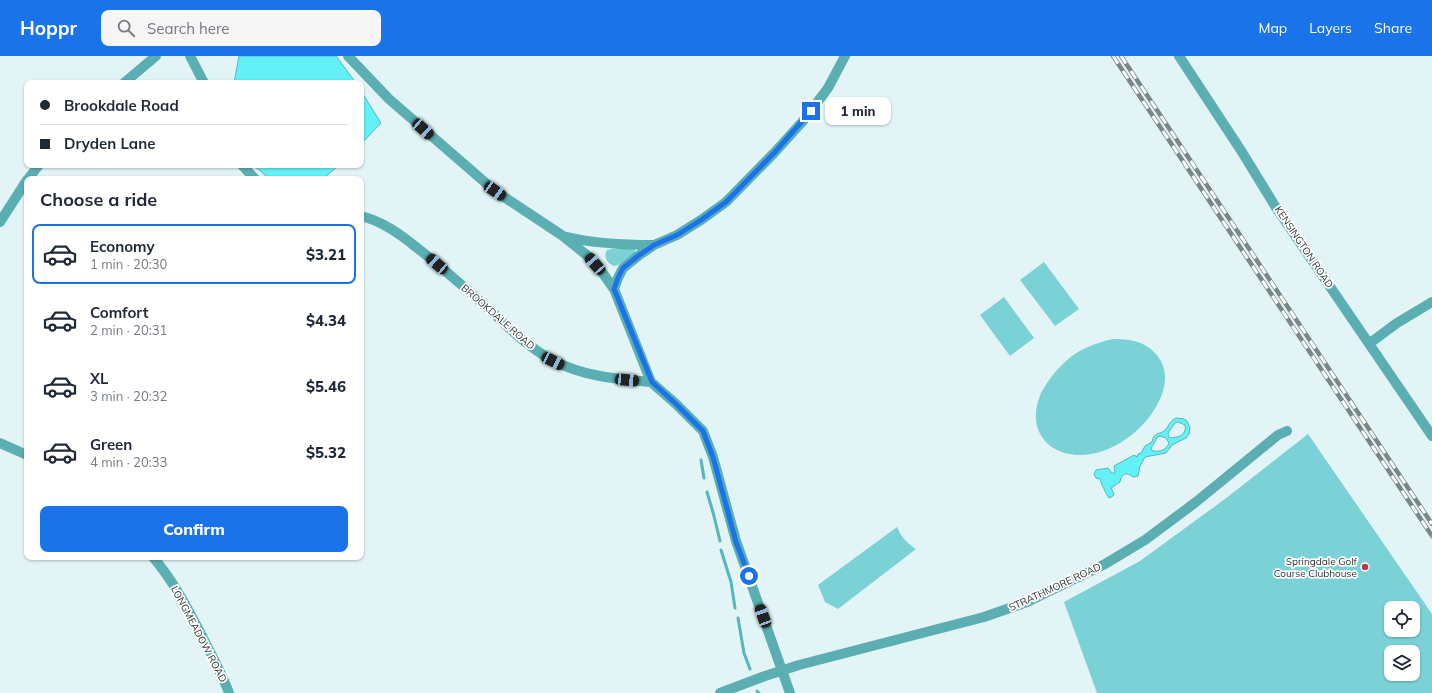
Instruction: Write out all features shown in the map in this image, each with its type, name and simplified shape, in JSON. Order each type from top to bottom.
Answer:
[{"type":"street","points":[[128,80],[156,56]]},
{"type":"street","points":[[190,56],[202,80]]},
{"type":"street","points":[[348,56],[389,100],[495,191],[563,236],[589,257],[614,289],[652,382],[703,431],[713,457],[736,542],[790,693]]},
{"type":"street","points":[[614,289],[623,268],[654,245],[677,235],[701,220],[726,202],[740,188],[803,121],[828,88],[845,56]]},
{"type":"street","name":"KENSINGTON ROAD","points":[[1179,56],[1242,152],[1275,206],[1370,343],[1432,436]]},
{"type":"street","points":[[245,168],[252,176]]},
{"type":"street","points":[[0,222],[24,186]]},
{"type":"street","name":"BROOKDALE ROAD","points":[[364,217],[382,224],[410,242],[466,289],[520,338],[553,361],[578,372],[600,377],[652,382]]},
{"type":"street","points":[[563,236],[590,242],[627,245],[654,245]]},
{"type":"street","points":[[1370,343],[1432,302]]},
{"type":"street","name":"STRATHMORE ROAD","points":[[720,693],[782,670],[868,646],[984,617],[1027,602],[1105,564],[1133,547],[1196,502],[1278,435],[1287,431]]},
{"type":"street","points":[[0,444],[24,454]]},
{"type":"street","name":"LONGMEADOW ROAD","points":[[155,560],[168,576],[185,603],[215,660],[229,693]]},
{"type":"shaded area","points":[[239,56],[336,56],[354,80],[235,80]]},
{"type":"shaded area","points":[[364,96],[381,123],[364,141]]},
{"type":"shaded area","points":[[257,168],[336,168],[326,176],[266,176]]},
{"type":"shaded area","points":[[635,249],[635,253],[618,265],[614,266],[609,263],[605,255],[607,250]]},
{"type":"shaded area","points":[[1044,262],[1079,309],[1055,326],[1020,280]]},
{"type":"shaded area","points":[[1004,297],[1034,338],[1010,356],[980,315]]},
{"type":"shaded area","points":[[1113,339],[1141,343],[1155,353],[1162,364],[1165,376],[1164,388],[1160,400],[1145,423],[1126,439],[1116,445],[1087,455],[1068,454],[1057,450],[1042,437],[1038,428],[1036,417],[1037,405],[1041,393],[1061,365],[1070,357],[1088,347]]},
{"type":"shaded area","points":[[1174,419],[1184,419],[1187,421],[1190,428],[1189,434],[1186,438],[1172,445],[1166,453],[1145,457],[1140,466],[1138,476],[1133,477],[1127,474],[1123,475],[1120,482],[1111,488],[1114,494],[1109,498],[1100,479],[1096,478],[1094,474],[1096,470],[1108,468],[1112,473],[1115,473],[1114,466],[1134,455],[1137,457],[1145,446],[1152,442],[1155,435],[1164,431]],"holes":[[[1178,422],[1185,425],[1184,433],[1177,437],[1169,437],[1168,433],[1175,423]],[[1160,436],[1166,438],[1169,443],[1163,450],[1153,451],[1151,449],[1157,437]]]},
{"type":"shaded area","points":[[1308,434],[1432,614],[1432,693],[1097,693],[1064,602],[1140,561],[1225,499]]},
{"type":"shaded area","points":[[897,527],[905,540],[916,549],[838,609],[825,602],[818,585]]},
{"type":"waterway","points":[[701,460],[704,478]]},
{"type":"waterway","points":[[707,492],[720,541]]},
{"type":"waterway","points":[[721,550],[731,582],[735,608]]},
{"type":"waterway","points":[[738,618],[744,653],[750,669]]},
{"type":"railway","points":[[1113,56],[1432,536]]},
{"type":"railway","points":[[1121,56],[1432,524]]},
{"type":"place","name":"Springdale Golf Course Clubhouse","points":[[1365,567]]},
{"type":"route","points":[[749,576],[736,542],[716,467],[703,431],[652,382],[617,300],[614,289],[623,268],[638,256],[654,245],[677,235],[726,202],[790,137],[811,111]]}]
